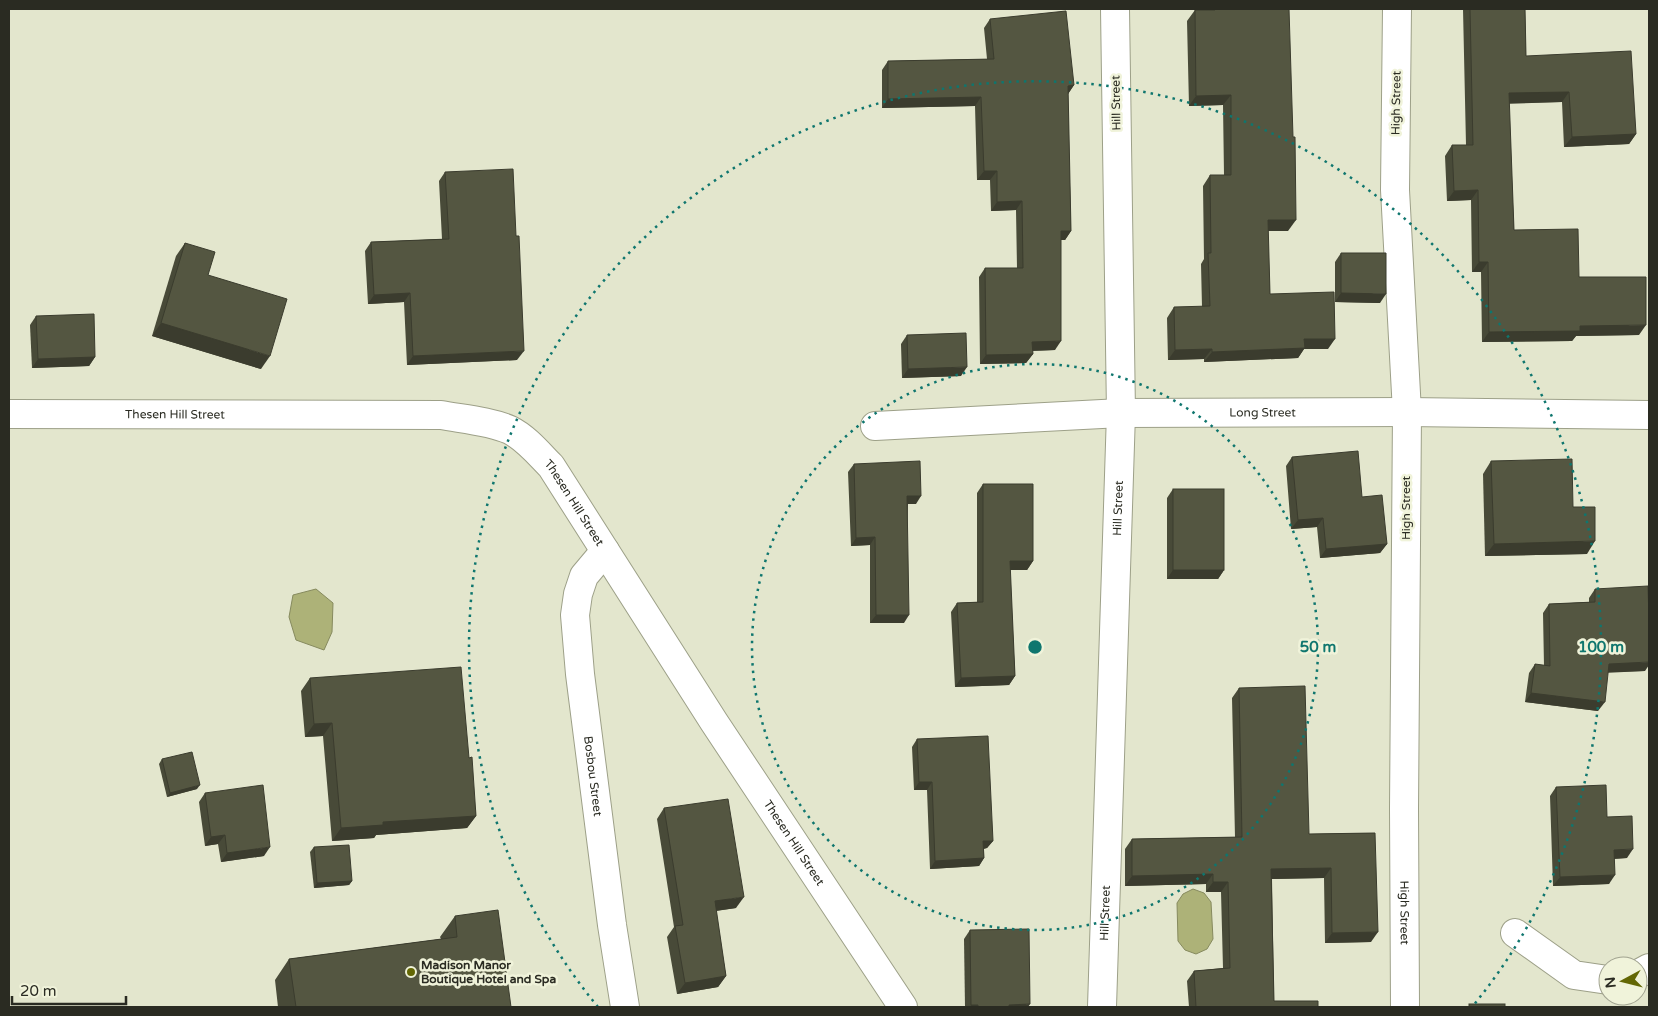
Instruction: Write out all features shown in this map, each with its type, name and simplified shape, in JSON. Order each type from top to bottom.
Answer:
[{"type":"street","name":"Hill Street","points":[[1102,1007],[1121,413],[1115,9]]},
{"type":"street","name":"High Street","points":[[1397,9],[1394,190],[1407,412],[1404,809],[1405,1007]]},
{"type":"street","name":"Long Street","points":[[875,426],[1121,413],[1407,412],[1649,415]]},
{"type":"street","name":"Thesen Hill Street","points":[[9,414],[441,415],[481,422],[510,430],[532,446],[551,466],[714,722],[903,1007]]},
{"type":"street","name":"Bosbou Street","points":[[605,552],[584,576],[578,594],[575,615],[581,684],[624,1007]]},
{"type":"street","points":[[1515,932],[1574,975],[1598,979]]},
{"type":"shaded area","points":[[316,589],[333,603],[332,632],[324,650],[296,640],[289,617],[293,595]]},
{"type":"shaded area","points":[[1193,889],[1204,893],[1211,902],[1213,939],[1207,949],[1196,954],[1185,950],[1178,941],[1177,903],[1183,894]]},
{"type":"building","points":[[1289,9],[1293,137],[1295,137],[1296,220],[1268,220],[1270,294],[1334,292],[1335,339],[1304,339],[1305,348],[1212,352],[1212,349],[1175,350],[1174,307],[1210,306],[1208,253],[1211,253],[1210,175],[1231,175],[1231,95],[1196,96],[1195,10]]},
{"type":"building","points":[[1470,9],[1525,9],[1526,56],[1631,51],[1636,134],[1572,137],[1569,92],[1509,93],[1514,230],[1578,229],[1579,277],[1646,277],[1646,325],[1580,326],[1580,331],[1489,332],[1488,262],[1479,262],[1478,190],[1454,191],[1452,145],[1473,145]]},
{"type":"building","points":[[1066,11],[1074,85],[1068,86],[1071,231],[1061,231],[1061,341],[1032,342],[1033,354],[986,355],[985,268],[1023,268],[1022,201],[997,202],[997,171],[984,171],[981,97],[888,99],[888,61],[994,59],[990,19]]},
{"type":"building","points":[[513,169],[516,236],[519,236],[524,351],[413,356],[410,293],[374,295],[371,242],[449,239],[445,172]]},
{"type":"building","points":[[185,243],[215,252],[208,275],[287,299],[270,356],[161,323]]},
{"type":"building","points":[[1341,253],[1386,253],[1386,294],[1341,293]]},
{"type":"building","points":[[94,314],[95,357],[38,359],[36,316]]},
{"type":"building","points":[[966,333],[967,367],[908,369],[907,335]]},
{"type":"building","points":[[1358,451],[1362,497],[1382,495],[1387,544],[1326,549],[1323,518],[1298,520],[1292,457]]},
{"type":"building","points":[[1572,459],[1573,507],[1595,507],[1595,541],[1494,544],[1491,461]]},
{"type":"building","points":[[920,461],[921,496],[907,496],[909,615],[876,615],[875,537],[856,538],[854,464]]},
{"type":"building","points":[[983,484],[1033,484],[1033,561],[1010,561],[1015,676],[961,678],[957,603],[983,602]]},
{"type":"building","points":[[1173,489],[1224,489],[1224,570],[1173,570]]},
{"type":"building","points":[[1648,586],[1649,662],[1609,664],[1605,702],[1531,693],[1535,664],[1550,666],[1549,604],[1595,602],[1595,589]]},
{"type":"building","points":[[461,667],[469,758],[472,757],[476,816],[383,822],[383,825],[341,828],[332,723],[314,724],[310,678]]},
{"type":"building","points":[[1305,686],[1309,834],[1375,833],[1378,932],[1332,933],[1331,868],[1271,869],[1274,1001],[1318,1001],[1318,1007],[1196,1007],[1194,971],[1230,968],[1228,882],[1213,882],[1213,874],[1132,876],[1132,839],[1242,837],[1239,688]]},
{"type":"building","points":[[988,736],[993,841],[983,841],[984,858],[935,861],[932,782],[919,782],[917,739]]},
{"type":"building","points":[[192,752],[200,785],[170,793],[162,759]]},
{"type":"building","points":[[263,785],[270,847],[227,853],[225,835],[211,837],[205,793]]},
{"type":"building","points":[[1606,785],[1607,817],[1632,816],[1633,849],[1614,850],[1615,875],[1560,877],[1556,787]]},
{"type":"building","points":[[728,799],[744,897],[715,901],[726,976],[685,983],[675,926],[683,925],[664,808]]},
{"type":"building","points":[[349,845],[352,881],[317,883],[314,847]]},
{"type":"building","name":"Madison Manor Boutique Hotel and Spa","points":[[498,910],[511,1007],[296,1007],[289,959],[457,937],[455,916]]},
{"type":"building","points":[[1029,929],[1030,1004],[1009,1005],[1009,1007],[978,1007],[978,1005],[971,1005],[970,930]]},
{"type":"building","points":[[1469,1004],[1505,1004],[1505,1007],[1469,1007]]},
{"type":"place","name":"Madison Manor Boutique Hotel and Spa","points":[[411,972]]}]
